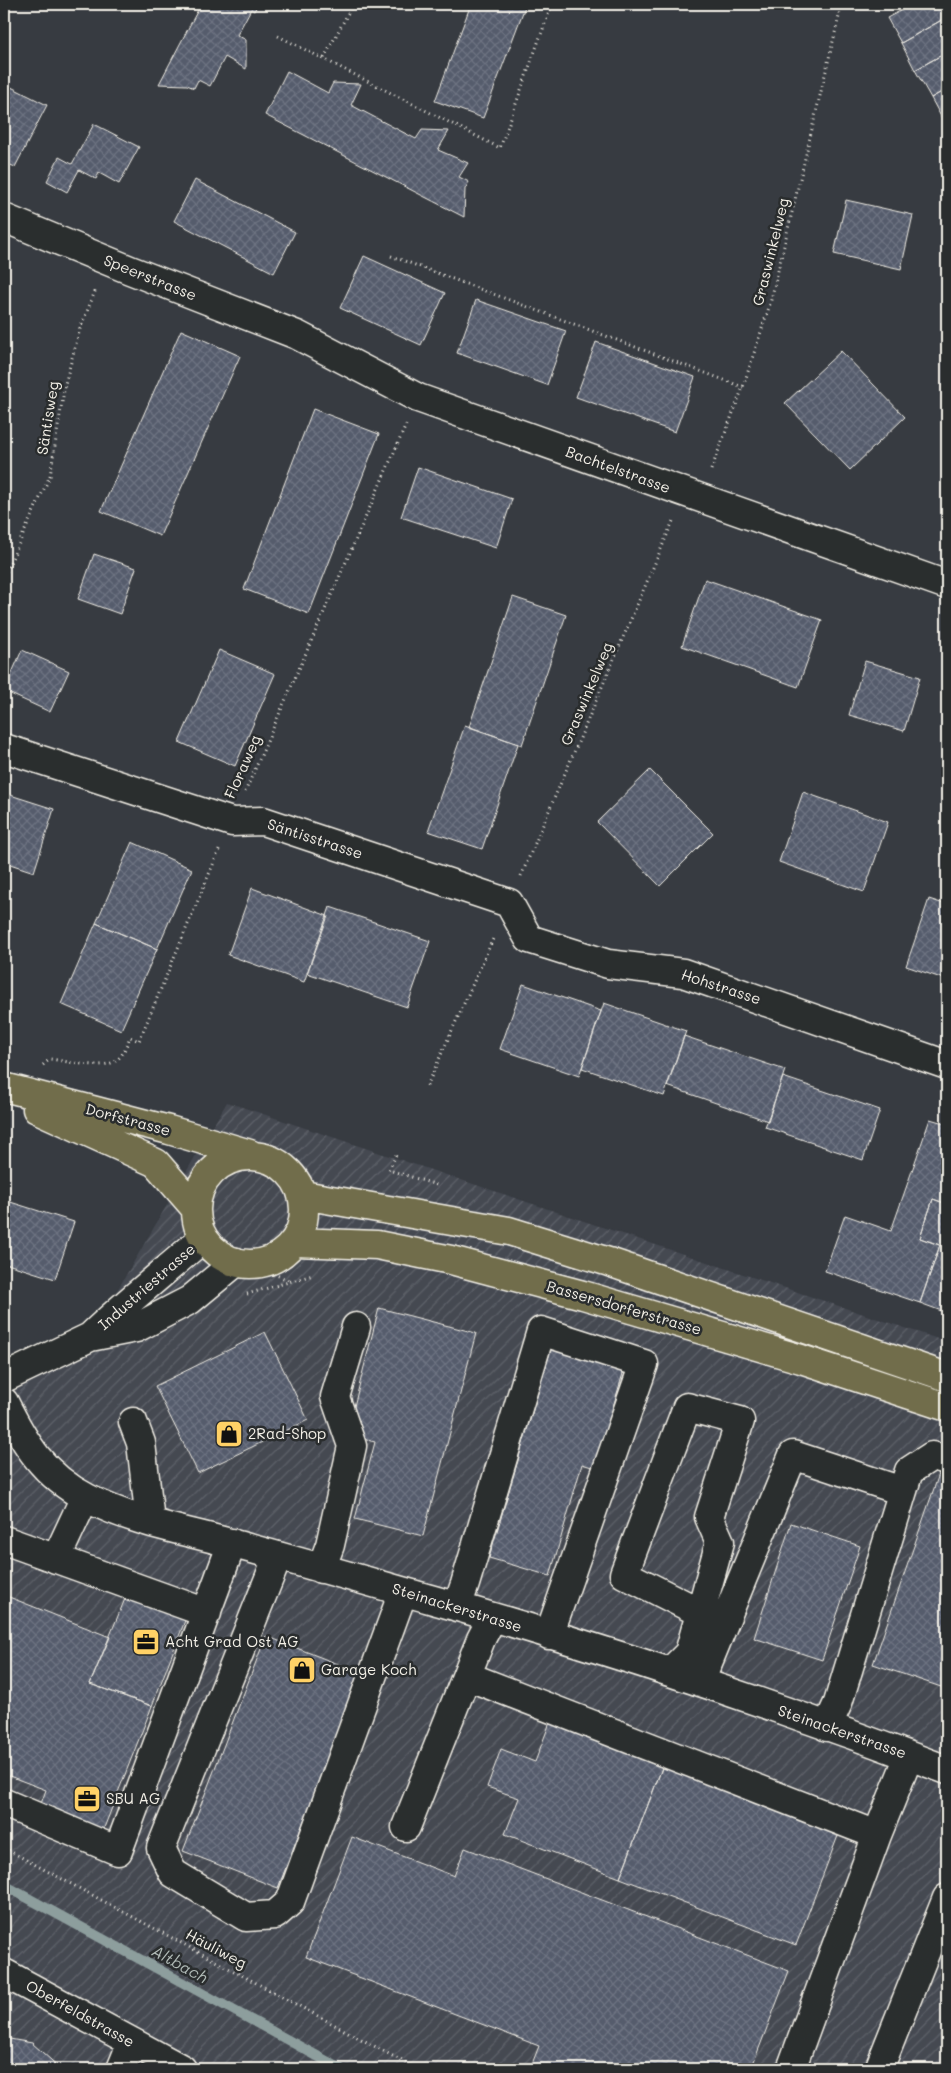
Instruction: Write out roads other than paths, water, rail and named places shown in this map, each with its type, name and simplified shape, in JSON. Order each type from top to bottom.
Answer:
[{"type":"main road","name":"Dorfstrasse","points":[[4,1088],[169,1130],[252,1155]]},
{"type":"main road","name":"Dorfstrasse","points":[[4,1094],[156,1163],[196,1209]]},
{"type":"main road","points":[[238,1156],[266,1157],[279,1163],[290,1171],[303,1195],[304,1220],[295,1242],[283,1254],[268,1261],[244,1263],[223,1257],[212,1249],[203,1238],[198,1224],[196,1209],[198,1194],[204,1180],[225,1161],[238,1156]]},
{"type":"main road","points":[[303,1195],[509,1231],[609,1262],[947,1377]]},
{"type":"main road","name":"Bassersdorferstrasse","points":[[295,1242],[376,1244],[451,1260],[583,1295],[801,1359],[947,1407]]},
{"type":"street","name":"Speerstrasse","points":[[4,218],[107,261],[297,335]]},
{"type":"street","name":"Bachtelstrasse","points":[[297,335],[418,398],[947,585]]},
{"type":"street","name":"Säntisstrasse","points":[[4,748],[232,822],[263,821],[510,903]]},
{"type":"street","name":"Hohstrasse","points":[[510,903],[529,938],[608,964],[683,973],[947,1065]]},
{"type":"street","name":"Industriestrasse","points":[[90,1338],[123,1306],[162,1275],[203,1238]]},
{"type":"street","name":"Industriestrasse","points":[[4,1378],[90,1338],[136,1328],[190,1300],[244,1263]]},
{"type":"street","points":[[322,1569],[330,1545],[352,1446],[335,1397],[356,1327]]},
{"type":"street","points":[[456,1607],[465,1584],[541,1331],[644,1364],[549,1636]]},
{"type":"street","name":"Steinackerstrasse","points":[[4,1402],[35,1457],[62,1482],[85,1497],[108,1508],[456,1607],[670,1672],[947,1770]]},
{"type":"street","points":[[670,1672],[690,1653],[720,1542],[709,1518],[740,1421],[687,1408],[624,1574],[701,1612]]},
{"type":"street","points":[[134,1422],[141,1443],[150,1521]]},
{"type":"street","points":[[700,1682],[793,1455],[902,1491]]},
{"type":"street","points":[[827,1727],[838,1703],[909,1471],[932,1456],[947,1460]]},
{"type":"street","points":[[56,1559],[85,1497]]},
{"type":"street","points":[[4,1540],[207,1612]]},
{"type":"street","points":[[4,1803],[118,1851],[147,1746],[207,1612],[232,1543]]},
{"type":"street","points":[[278,1556],[161,1848],[172,1873],[246,1917],[275,1915],[290,1902],[403,1592]]},
{"type":"street","points":[[406,1827],[481,1639],[492,1618]]},
{"type":"street","points":[[467,1676],[878,1835]]},
{"type":"street","points":[[791,2069],[909,1756]]},
{"type":"street","points":[[879,2069],[947,1898]]},
{"type":"street","name":"Oberfeldstrasse","points":[[4,1973],[132,2042],[166,2065]]},
{"type":"street","points":[[121,2069],[132,2042]]},
{"type":"waterway","name":"Altbach","points":[[4,1885],[341,2069]]},
{"type":"place","name":"2Rad-Shop","points":[[229,1434]]},
{"type":"place","name":"Acht Grad Ost AG","points":[[146,1642]]},
{"type":"place","name":"Garage Koch","points":[[302,1670]]},
{"type":"place","name":"SBU AG","points":[[87,1799]]}]
